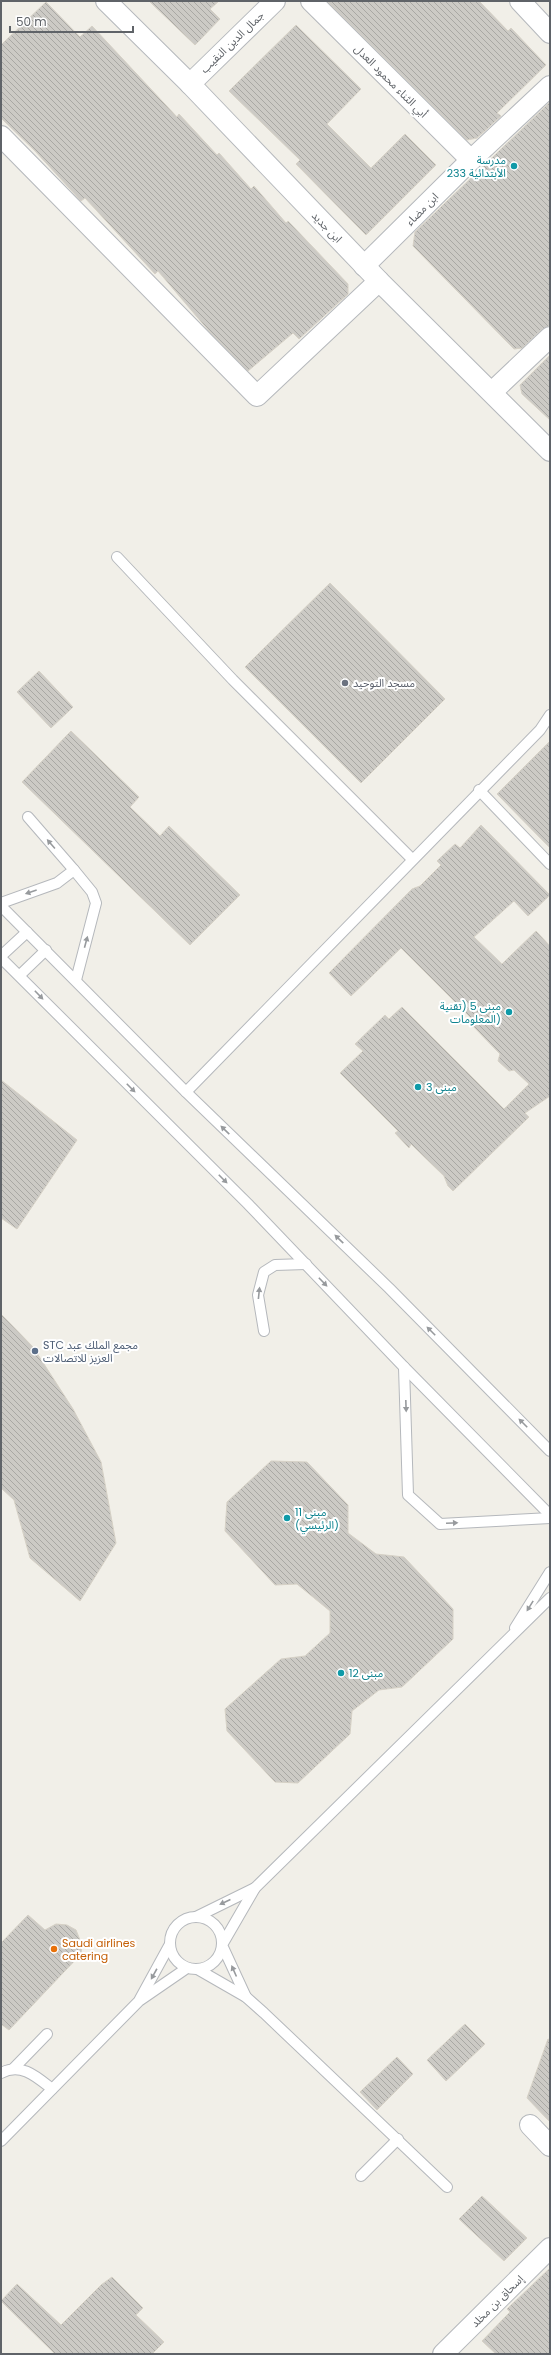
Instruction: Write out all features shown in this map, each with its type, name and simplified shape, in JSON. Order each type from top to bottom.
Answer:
[{"type":"street","name":"ابن جديد","points":[[106,1],[190,84],[364,266],[550,451]]},
{"type":"street","name":"جمال الدين النقيب","points":[[190,84],[275,1]]},
{"type":"street","name":"أبي الثناء محمود العدل","points":[[311,1],[471,160]]},
{"type":"street","points":[[520,1],[550,33]]},
{"type":"street","name":"ابن مضاء","points":[[364,266],[471,160],[550,86]]},
{"type":"street","points":[[1,136],[257,396],[380,281]]},
{"type":"street","points":[[492,392],[550,337]]},
{"type":"street","points":[[530,2125],[550,2146]]},
{"type":"street","name":"إسحاق بن مخلد","points":[[443,2354],[550,2248]]},
{"type":"lane","points":[[117,557],[233,680],[412,859]]},
{"type":"lane","points":[[186,1092],[412,859],[475,797],[479,790],[540,730],[550,715]]},
{"type":"lane","points":[[479,790],[550,864]]},
{"type":"lane","points":[[28,817],[92,892],[96,903],[76,980]]},
{"type":"lane","points":[[1,903],[57,883],[74,870]]},
{"type":"lane","points":[[1,906],[186,1092],[389,1288],[550,1451]]},
{"type":"lane","points":[[27,932],[1,957],[306,1264],[404,1367],[550,1514]]},
{"type":"lane","points":[[20,975],[46,950]]},
{"type":"lane","points":[[264,1331],[258,1295],[264,1272],[275,1265],[306,1264]]},
{"type":"lane","points":[[404,1367],[408,1495],[440,1524],[550,1514]]},
{"type":"lane","points":[[506,1642],[550,1572]]},
{"type":"lane","points":[[199,1970],[206,1968],[218,1959],[222,1945],[255,1888],[550,1598]]},
{"type":"lane","points":[[139,2001],[169,1946],[170,1938],[179,1923],[196,1917],[255,1888]]},
{"type":"lane","points":[[196,1917],[204,1918],[218,1928],[222,1945],[246,1997]]},
{"type":"lane","points":[[169,1946],[175,1960],[187,1968],[199,1970],[246,1997],[398,2139],[447,2187]]},
{"type":"lane","points":[[1,2140],[139,2001],[187,1968]]},
{"type":"lane","points":[[13,2069],[47,2034]]},
{"type":"lane","points":[[1,2073],[13,2069],[27,2070],[52,2089]]},
{"type":"lane","points":[[361,2176],[398,2139]]},
{"type":"building","points":[[149,1],[219,1],[210,9],[220,19],[195,45]]},
{"type":"building","points":[[327,1],[479,1],[508,31],[511,28],[546,65],[497,113],[501,116],[477,138],[467,140]]},
{"type":"building","points":[[46,2],[80,37],[92,26],[177,117],[179,114],[217,155],[219,153],[251,189],[254,186],[286,223],[288,221],[348,284],[348,294],[299,339],[293,333],[248,371],[209,331],[158,271],[155,274],[85,198],[81,201],[35,151],[1,118],[1,45]]},
{"type":"building","points":[[296,25],[361,89],[327,124],[371,168],[405,134],[436,165],[366,235],[296,164],[300,160],[229,91]]},
{"type":"building","name":"مدرسة الأبتدائية 233","points":[[550,102],[550,326],[542,329],[522,348],[514,349],[413,246],[415,232]]},
{"type":"building","points":[[550,355],[550,420],[522,394],[520,385]]},
{"type":"building","name":"مسجد التوحيد","points":[[330,583],[445,699],[361,783],[245,667]]},
{"type":"building","points":[[39,671],[73,707],[51,728],[17,692]]},
{"type":"building","points":[[71,731],[139,797],[130,807],[160,836],[169,826],[240,895],[190,945],[22,782]]},
{"type":"building","points":[[550,741],[550,848],[497,794]]},
{"type":"building","points":[[481,825],[550,895],[528,916],[514,901],[474,937],[502,964],[536,931],[550,946],[550,1096],[525,1113],[529,1117],[453,1191],[448,1186],[444,1176],[411,1144],[409,1148],[395,1133],[398,1131],[340,1073],[363,1051],[355,1044],[385,1015],[389,1019],[402,1007],[504,1109],[529,1084],[514,1070],[509,1071],[498,1061],[500,1054],[471,1024],[474,1021],[401,948],[351,996],[329,973],[412,889],[420,886],[441,865],[437,861],[455,844],[460,848]]},
{"type":"building","points":[[1,1080],[77,1140],[17,1229],[1,1218]]},
{"type":"building","points":[[1,1314],[33,1347],[73,1409],[101,1462],[116,1543],[80,1601],[30,1558],[14,1500],[1,1488]]},
{"type":"building","name":"مبنى 12","points":[[271,1461],[307,1462],[348,1505],[348,1533],[376,1554],[404,1557],[453,1609],[453,1639],[402,1687],[379,1690],[352,1711],[350,1734],[298,1783],[275,1782],[227,1731],[225,1709],[281,1659],[305,1656],[330,1633],[330,1611],[297,1584],[275,1585],[225,1531],[227,1502]]},
{"type":"building","points":[[28,1915],[45,1930],[56,1924],[67,1925],[76,1930],[82,1945],[81,1954],[9,2030],[1,2024],[1,1943]]},
{"type":"building","points":[[465,2024],[485,2044],[446,2081],[427,2060]]},
{"type":"building","points":[[548,2039],[550,2040],[550,2122],[527,2098]]},
{"type":"building","points":[[397,2057],[413,2074],[377,2110],[360,2092]]},
{"type":"building","points":[[482,2196],[527,2238],[504,2261],[459,2219]]},
{"type":"building","points":[[550,2268],[550,2354],[496,2354],[482,2341],[510,2312],[507,2309]]},
{"type":"building","points":[[112,2277],[143,2308],[136,2315],[164,2342],[152,2354],[55,2354],[1,2301],[17,2284],[61,2325],[101,2285]]},
{"type":"place","name":"مدرسة الأبتدائية 233","points":[[514,166]]},
{"type":"place","name":"مسجد التوحيد","points":[[345,683]]},
{"type":"place","name":"مبنى 5 (تقنية المعلومات)","points":[[509,1012]]},
{"type":"place","name":"مبنى 3","points":[[418,1087]]},
{"type":"place","name":"STC مجمع الملك عبد العزيز للاتصالات","points":[[35,1351]]},
{"type":"place","name":"مبنى 11 (الرئيسي)","points":[[287,1518]]},
{"type":"place","name":"مبنى 12","points":[[341,1673]]},
{"type":"place","name":"Saudi airlines catering","points":[[54,1949]]}]
